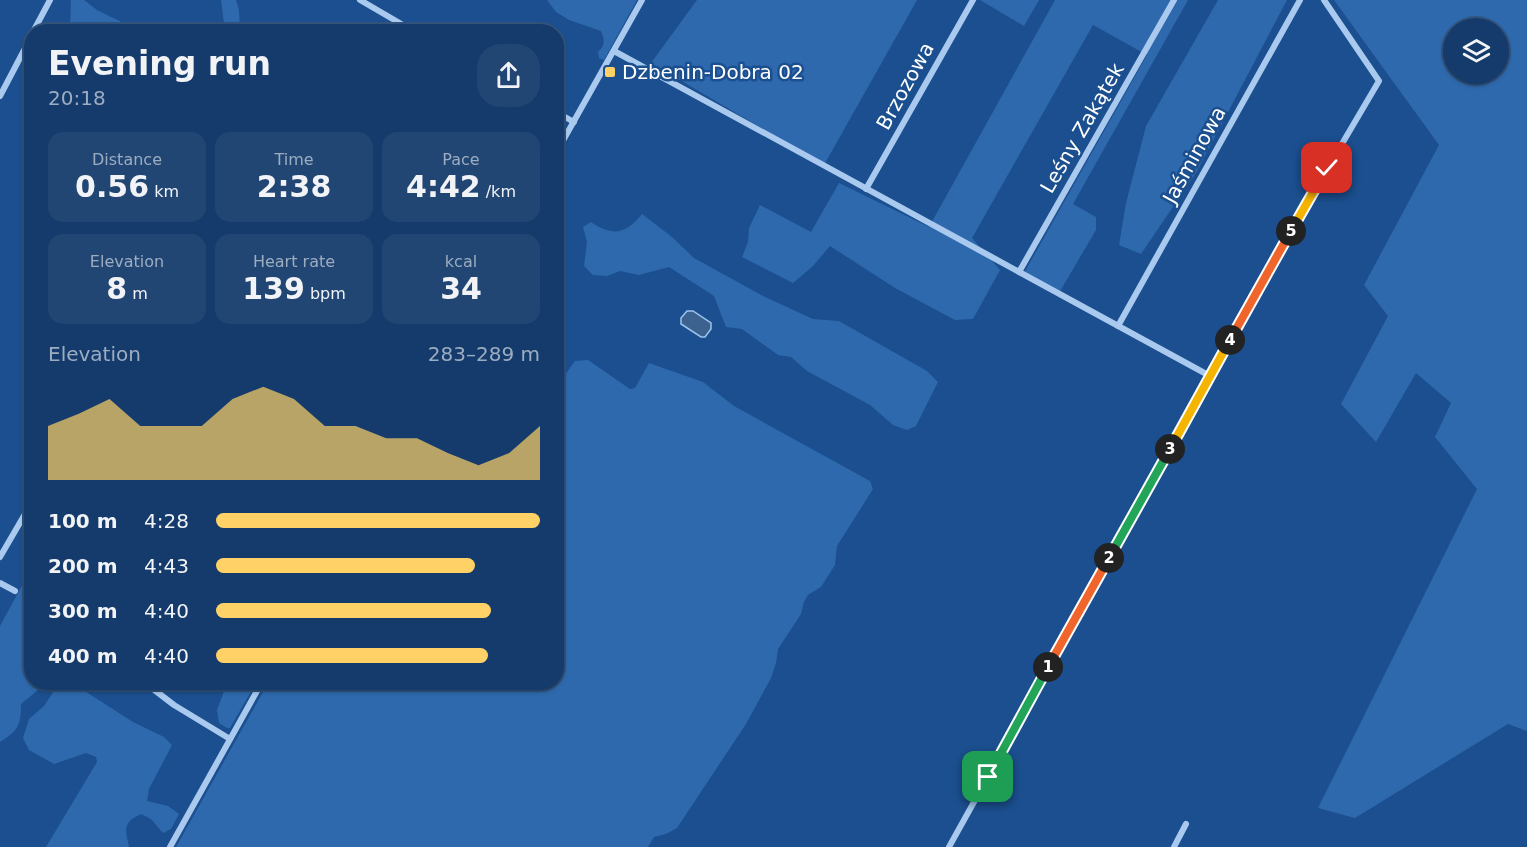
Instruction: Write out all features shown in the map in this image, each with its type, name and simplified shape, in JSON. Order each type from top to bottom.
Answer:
[{"type":"street","points":[[37,24],[50,0]]},
{"type":"street","points":[[360,0],[401,24]]},
{"type":"street","points":[[564,139],[642,0]]},
{"type":"street","name":"Brzozowa","points":[[866,189],[973,0]]},
{"type":"street","name":"Leśny Zakątek","points":[[1018,272],[1174,0]]},
{"type":"street","name":"Jaśminowa","points":[[1118,326],[1300,0]]},
{"type":"street","points":[[950,847],[1210,376],[1303,210],[1379,81],[1323,0]]},
{"type":"street","points":[[0,96],[24,49]]},
{"type":"street","points":[[614,51],[1210,376]]},
{"type":"street","points":[[564,116],[574,122]]},
{"type":"street","points":[[0,557],[24,516]]},
{"type":"street","points":[[0,583],[15,591]]},
{"type":"street","points":[[154,690],[174,705],[230,739]]},
{"type":"street","points":[[170,847],[257,690]]},
{"type":"street","points":[[1174,847],[1186,824]]},
{"type":"shaded area","points":[[71,0],[84,0],[97,10],[126,24],[69,24]]},
{"type":"shaded area","points":[[221,0],[236,0],[240,24],[224,24]]},
{"type":"shaded area","points":[[547,0],[637,0],[604,60],[599,58],[598,52],[604,43],[601,31],[569,20],[556,12]]},
{"type":"shaded area","points":[[697,0],[917,0],[824,165],[651,63]]},
{"type":"shaded area","points":[[980,0],[1039,0],[1024,26]]},
{"type":"shaded area","points":[[1055,0],[1188,0],[1073,204],[1096,217],[1096,230],[1059,293],[1024,273],[1147,55],[1093,25],[972,238],[1000,270],[973,319],[955,320],[895,288],[830,246],[813,266],[793,283],[742,257],[748,242],[749,228],[760,205],[811,232],[839,183],[929,227]]},
{"type":"shaded area","points":[[1218,0],[1287,0],[1196,173],[1141,254],[1119,245],[1126,203],[1146,126]]},
{"type":"shaded area","points":[[1334,0],[1527,0],[1527,731],[1508,724],[1355,818],[1318,808],[1477,489],[1435,437],[1451,403],[1416,373],[1376,442],[1341,404],[1388,316],[1364,285],[1439,145]]},
{"type":"shaded area","points":[[642,214],[672,237],[694,258],[763,296],[813,319],[839,321],[927,371],[938,382],[916,426],[907,430],[893,425],[870,405],[807,371],[791,357],[778,355],[742,329],[726,327],[714,296],[669,267],[639,275],[620,271],[607,276],[593,275],[584,266],[587,242],[583,227],[591,222],[606,230],[619,231],[630,226]]},
{"type":"shaded area","points":[[687,311],[693,311],[711,323],[711,329],[705,337],[701,337],[681,324],[681,318]]},
{"type":"shaded area","points":[[588,360],[630,389],[635,388],[649,363],[703,382],[734,406],[870,481],[873,489],[837,546],[835,565],[821,587],[808,595],[801,614],[778,649],[771,678],[746,724],[677,828],[654,837],[648,847],[176,847],[264,690],[564,690],[564,376],[575,361]]},
{"type":"shaded area","points":[[24,582],[24,690],[38,690],[21,704],[19,722],[15,731],[0,742],[0,626]]},
{"type":"shaded area","points":[[54,690],[83,690],[133,722],[164,737],[172,745],[149,789],[147,801],[168,806],[179,814],[171,829],[163,833],[151,819],[141,814],[130,821],[126,828],[129,847],[46,847],[97,762],[96,757],[86,753],[54,764],[29,750],[23,738],[29,719],[44,706]]},
{"type":"shaded area","points":[[224,690],[252,690],[230,728],[219,723],[217,710]]},
{"type":"place","name":"Dzbenin-Dobra 02","points":[[610,72]]},
{"type":"route","points":[[988,777],[1327,168]]}]
